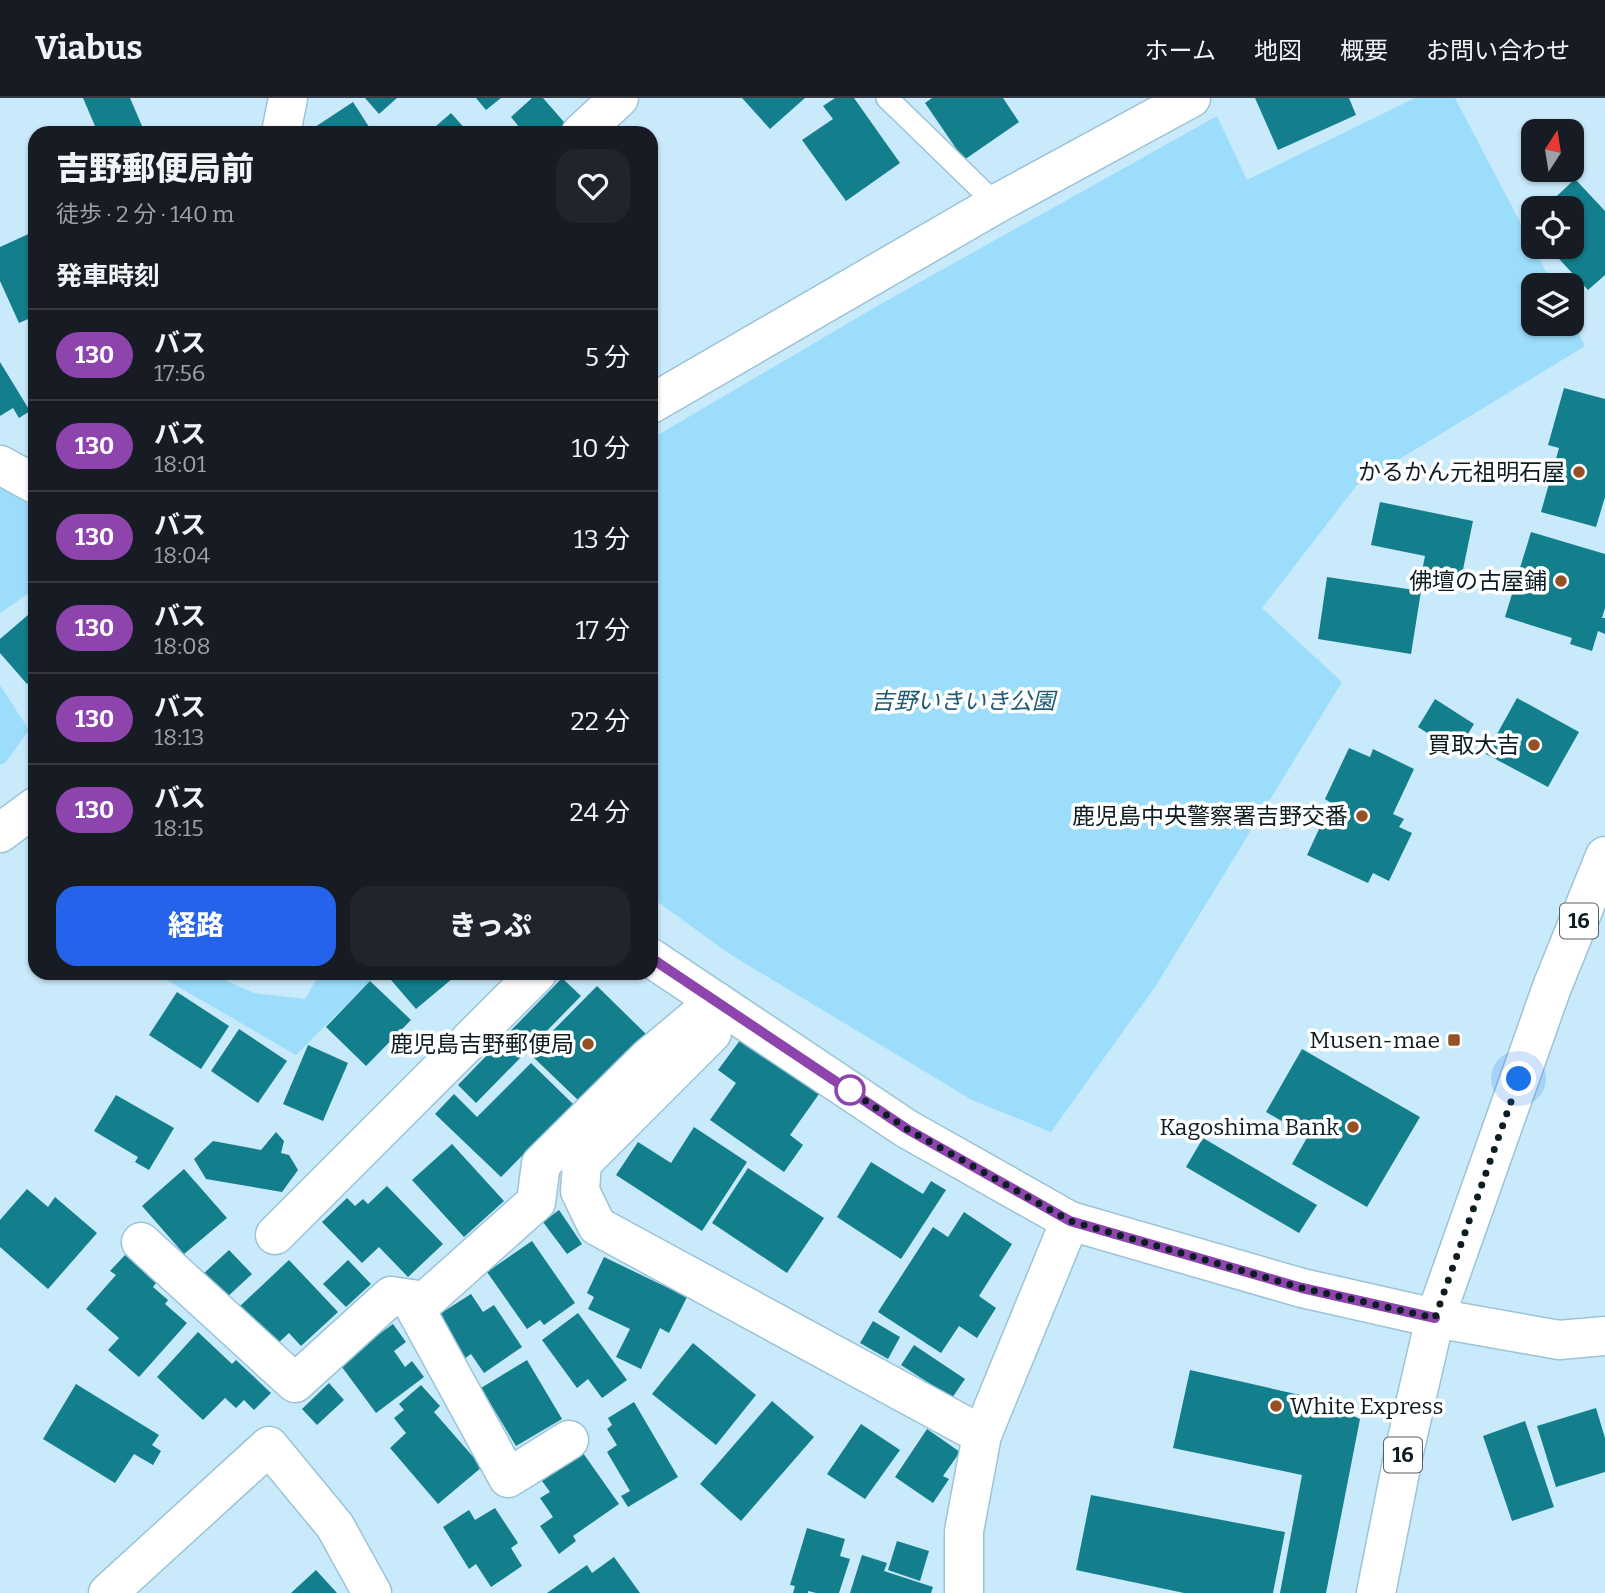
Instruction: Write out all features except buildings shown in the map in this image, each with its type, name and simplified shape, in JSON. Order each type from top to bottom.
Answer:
[{"type":"street","points":[[282,126],[288,98]]},
{"type":"street","points":[[589,126],[619,98]]},
{"type":"street","points":[[658,400],[996,204],[1184,100]]},
{"type":"street","points":[[0,465],[28,480]]},
{"type":"street","points":[[0,833],[28,812]]},
{"type":"street","name":"16","points":[[1376,1593],[1404,1452],[1435,1318],[1552,987],[1605,856]]},
{"type":"street","points":[[658,963],[907,1129],[1070,1221],[1302,1288],[1435,1318],[1559,1340],[1605,1336]]},
{"type":"street","points":[[275,1235],[530,980]]},
{"type":"street","points":[[141,1242],[295,1383],[391,1296],[425,1301],[536,1202],[541,1164],[648,1058],[725,1006]]},
{"type":"street","points":[[725,1006],[582,1163],[580,1191],[597,1226],[982,1434]]},
{"type":"street","points":[[964,1593],[964,1531],[982,1434],[1070,1221]]},
{"type":"street","points":[[410,1299],[508,1478],[569,1440]]},
{"type":"street","points":[[108,1593],[269,1446],[335,1526],[372,1593]]},
{"type":"lane","points":[[887,98],[996,204]]},
{"type":"green space","name":"吉野いきいき公園","points":[[1415,98],[1455,98],[1521,224],[1521,259],[1539,259],[1547,273],[1521,273],[1521,336],[1580,336],[1585,346],[1357,485],[1262,608],[1342,682],[1155,987],[1051,1132],[972,1100],[728,953],[658,902],[658,435],[879,305],[1217,116],[1247,180]]},
{"type":"green space","points":[[0,488],[28,504],[28,594],[0,613]]},
{"type":"green space","points":[[0,685],[28,731],[5,763],[0,765]]},
{"type":"green space","points":[[167,980],[225,980],[254,993],[305,999],[316,980],[371,980],[296,1055]]},
{"type":"bus line","name":"130","points":[[658,963],[907,1129],[1070,1221],[1302,1288],[1435,1318]]},
{"type":"place","name":"かるかん元祖明石屋","points":[[1579,472]]},
{"type":"place","name":"佛壇の古屋鋪","points":[[1561,581]]},
{"type":"place","name":"買取大吉","points":[[1534,745]]},
{"type":"place","name":"鹿児島中央警察署吉野交番","points":[[1362,816]]},
{"type":"place","name":"Musen-mae","points":[[1454,1040]]},
{"type":"place","name":"鹿児島吉野郵便局","points":[[588,1044]]},
{"type":"place","name":"Kagoshima Bank","points":[[1353,1127]]},
{"type":"place","name":"White Express","points":[[1276,1406]]},
{"type":"route","points":[[850,1090],[842,1085],[907,1129],[1070,1221],[1302,1288],[1435,1318],[1519,1079]]}]
